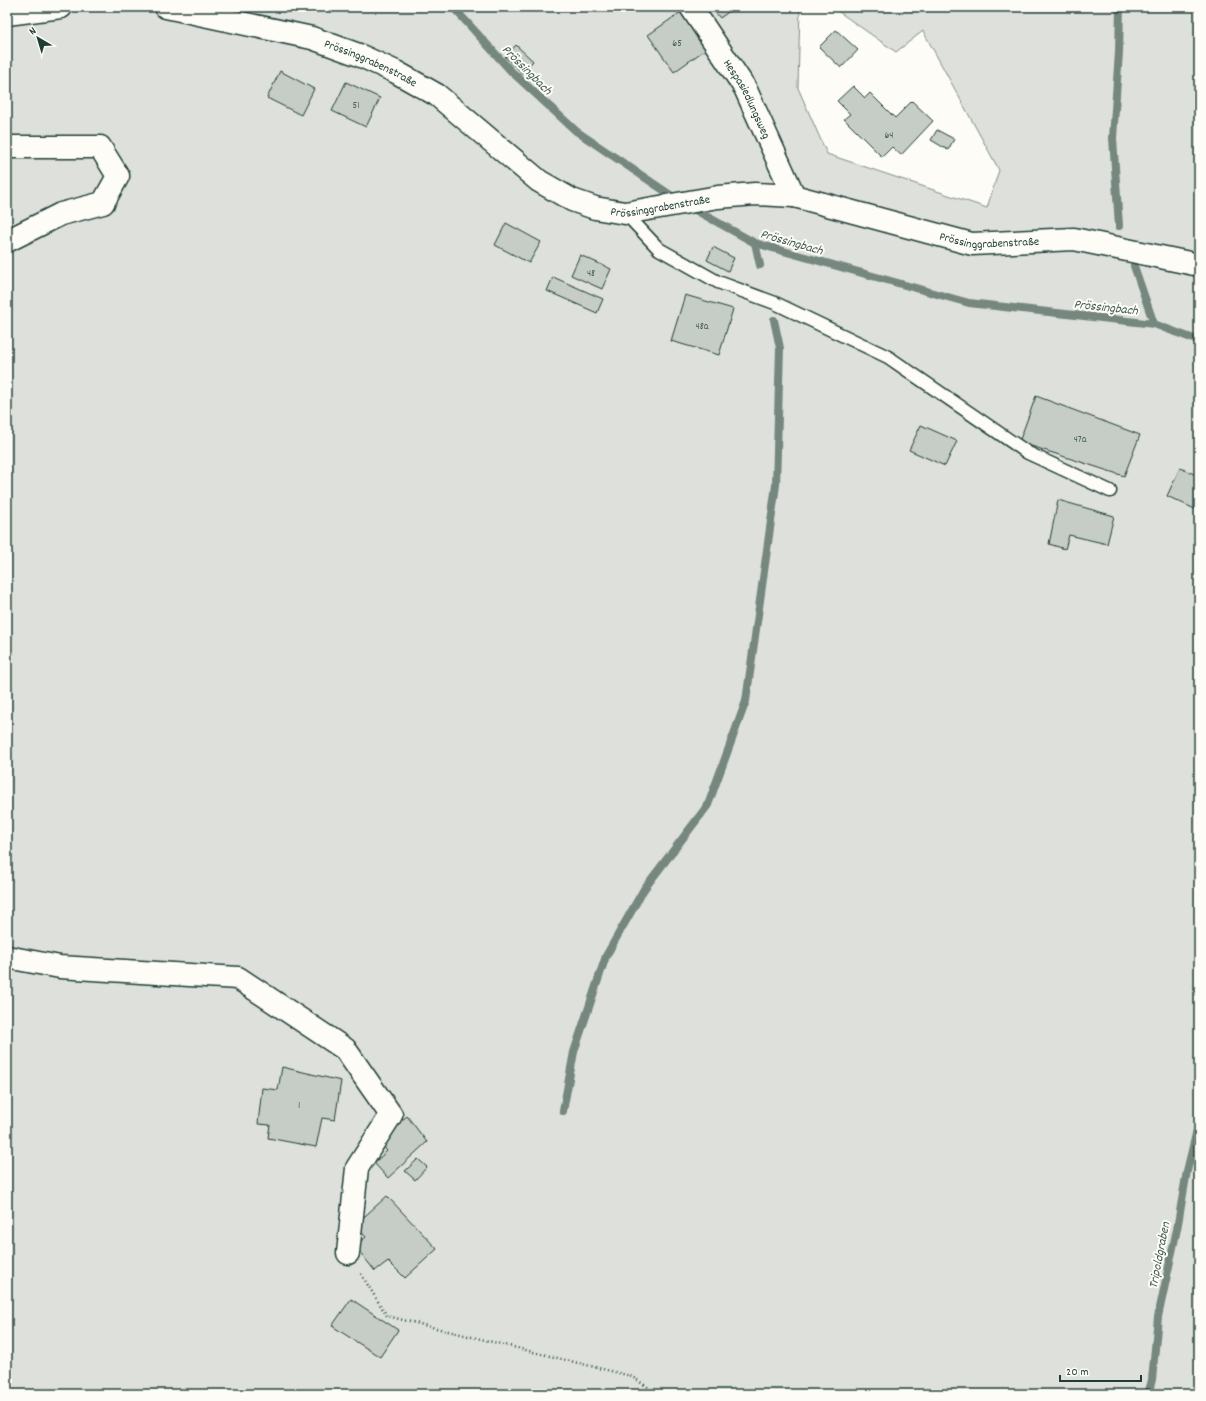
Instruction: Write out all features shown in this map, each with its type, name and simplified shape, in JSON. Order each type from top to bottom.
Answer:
[{"type":"street","points":[[7,14],[61,7]]},
{"type":"street","name":"Prössinggrabenstraße","points":[[166,7],[312,38],[359,55],[396,72],[436,95],[540,181],[572,200],[595,208],[625,214],[698,200],[755,194],[794,196],[972,244],[1074,239],[1199,266]]},
{"type":"street","name":"Hespasiedlungsweg","points":[[691,7],[745,88],[794,196]]},
{"type":"street","points":[[7,147],[100,147],[118,176],[103,203],[61,214],[7,241]]},
{"type":"street","points":[[7,957],[60,967],[238,978],[345,1049],[391,1115],[357,1168],[348,1253]]},
{"type":"lane","points":[[625,214],[658,249],[718,282],[775,303],[888,357],[1028,454],[1110,491]]},
{"type":"path","points":[[348,1253],[387,1316],[631,1376],[658,1394]]},
{"type":"shaded area","points":[[7,7],[800,7],[798,88],[827,154],[987,208],[999,170],[923,31],[896,52],[832,7],[1199,7],[1199,1394],[7,1394]]},
{"type":"building","points":[[711,7],[735,7],[720,18]]},
{"type":"building","points":[[681,12],[706,49],[674,72],[648,35]]},
{"type":"building","points":[[836,30],[858,50],[841,68],[819,47]]},
{"type":"building","points":[[516,45],[533,61],[522,73],[505,57]]},
{"type":"building","points":[[280,71],[314,89],[301,115],[267,98]]},
{"type":"building","points":[[346,82],[380,98],[366,127],[332,111]]},
{"type":"building","points":[[853,86],[865,98],[870,93],[895,118],[912,101],[933,121],[901,155],[892,147],[882,157],[844,119],[850,114],[837,101]]},
{"type":"building","points":[[937,130],[954,139],[948,150],[931,140]]},
{"type":"building","points":[[506,223],[541,242],[529,263],[495,245]]},
{"type":"building","points":[[713,247],[734,258],[728,271],[707,260]]},
{"type":"building","points":[[580,255],[611,269],[602,289],[571,275]]},
{"type":"building","points":[[553,277],[603,299],[597,313],[547,291]]},
{"type":"building","points":[[685,295],[733,309],[719,355],[671,341]]},
{"type":"building","points":[[1036,396],[1140,435],[1124,476],[1019,442]]},
{"type":"building","points":[[921,425],[957,441],[945,466],[909,450]]},
{"type":"building","points":[[1180,468],[1199,476],[1199,511],[1167,496]]},
{"type":"building","points":[[1058,500],[1114,516],[1107,544],[1069,535],[1065,549],[1049,544]]},
{"type":"building","points":[[282,1067],[341,1081],[335,1120],[322,1118],[316,1147],[268,1138],[270,1125],[258,1124],[262,1088],[278,1090]]},
{"type":"building","points":[[407,1116],[427,1142],[388,1178],[374,1163],[387,1151],[378,1140]]},
{"type":"building","points":[[418,1159],[427,1167],[415,1180],[405,1171]]},
{"type":"building","points":[[387,1196],[437,1249],[405,1278],[388,1261],[375,1271],[355,1246],[366,1237],[355,1225]]},
{"type":"building","points":[[351,1299],[398,1330],[380,1357],[332,1326]]},
{"type":"waterway","name":"Prössingbach","points":[[453,7],[511,71],[576,131],[678,200]]},
{"type":"waterway","points":[[1119,226],[1113,138],[1119,52],[1120,7]]},
{"type":"waterway","name":"Prössingbach","points":[[688,206],[755,243],[969,303],[1154,324],[1199,341]]},
{"type":"waterway","points":[[755,243],[760,265]]},
{"type":"waterway","points":[[1134,266],[1154,324]]},
{"type":"waterway","points":[[563,1111],[574,1052],[606,956],[644,889],[708,805],[746,701],[776,485],[780,348],[774,320]]},
{"type":"waterway","name":"Tripoldgraben","points":[[1148,1394],[1152,1380],[1158,1317],[1177,1229],[1187,1171],[1199,1122]]}]
